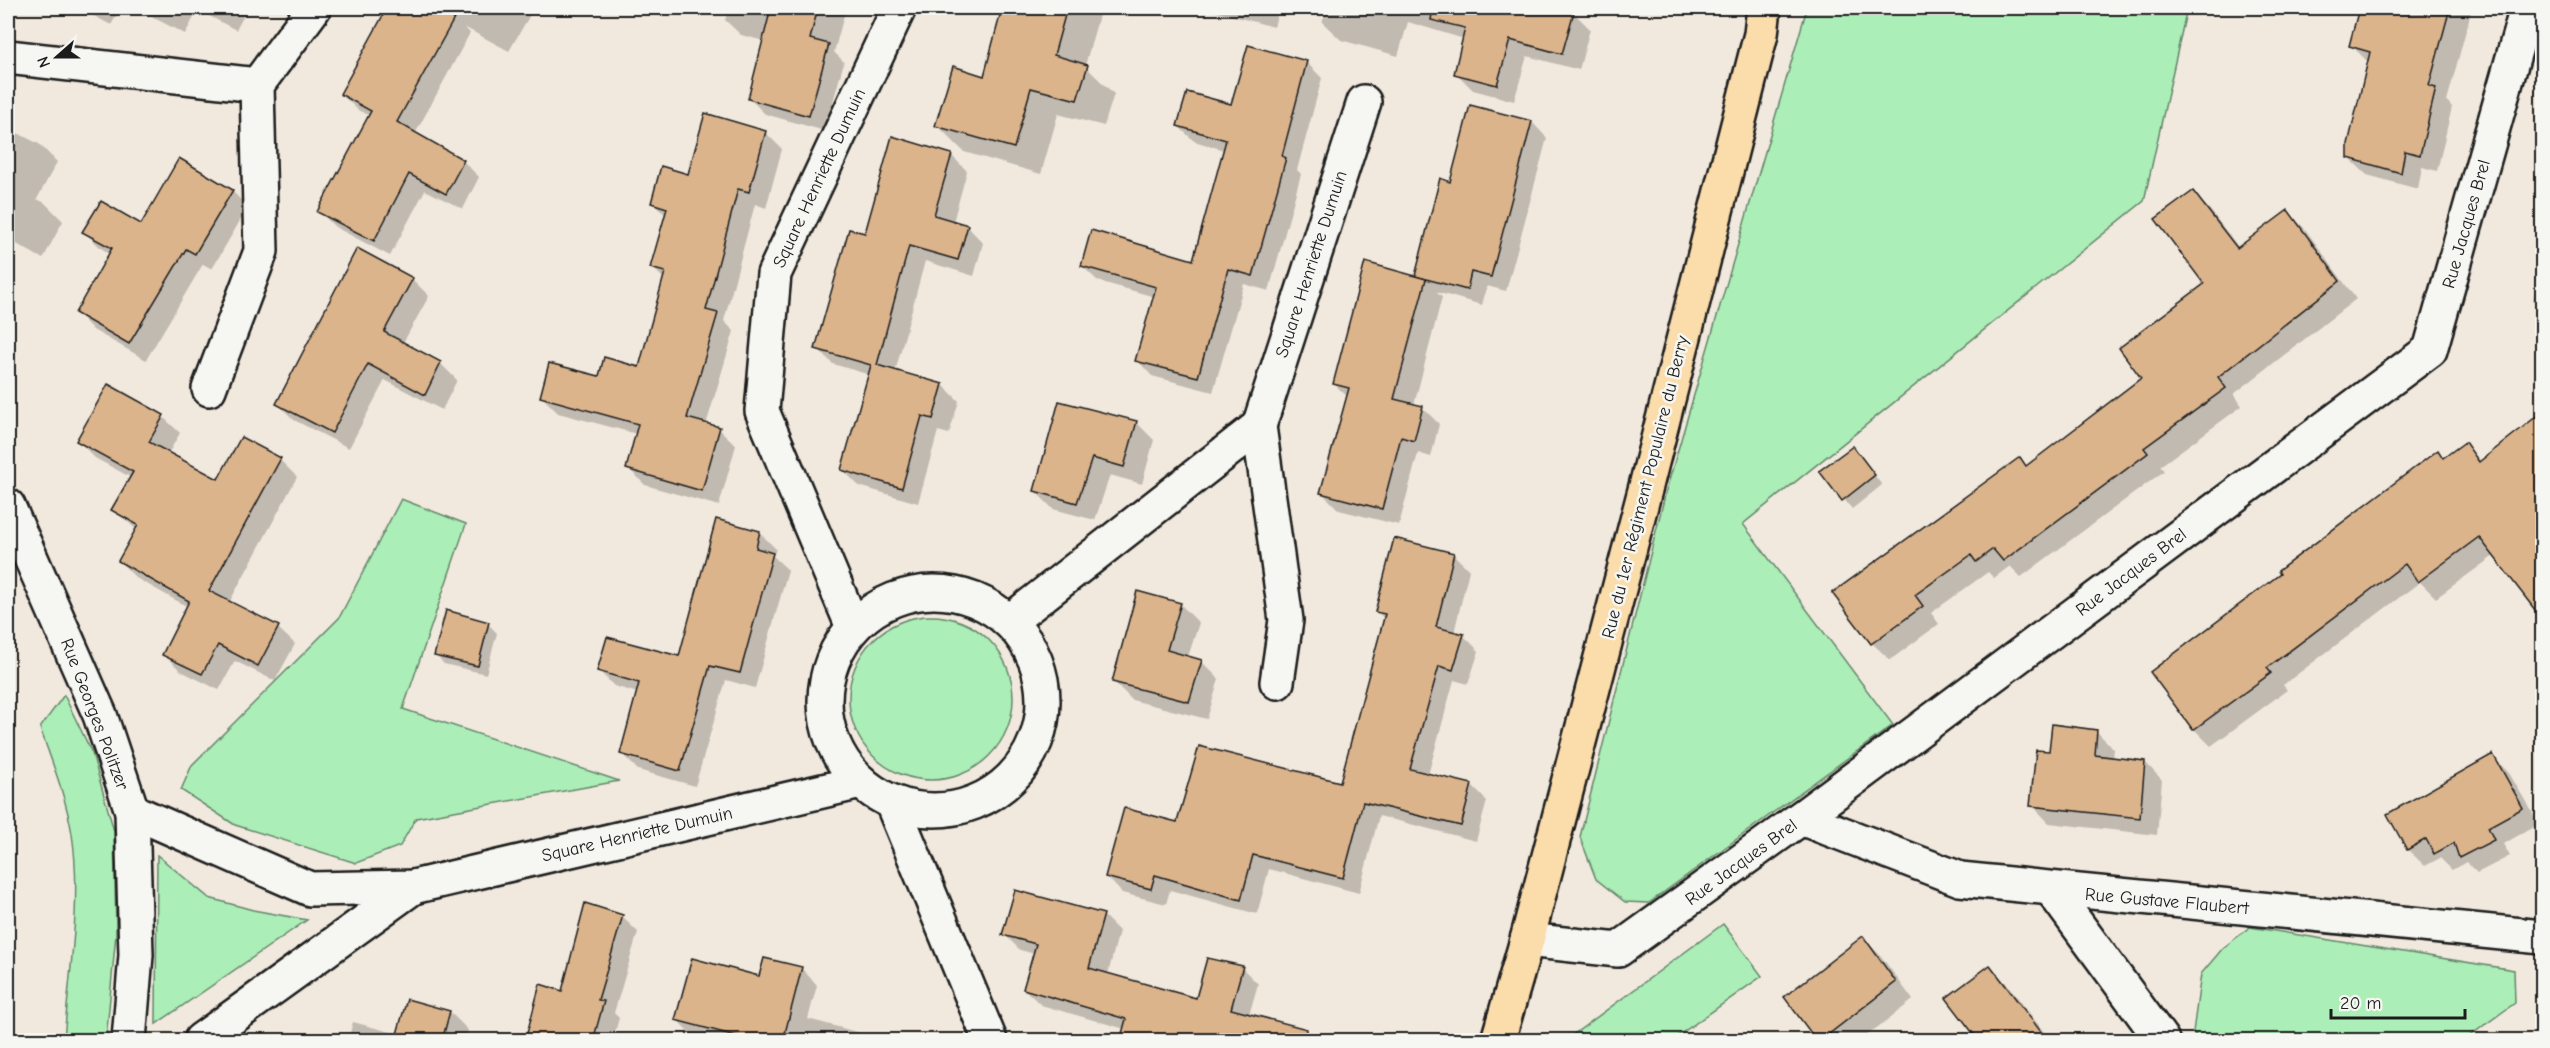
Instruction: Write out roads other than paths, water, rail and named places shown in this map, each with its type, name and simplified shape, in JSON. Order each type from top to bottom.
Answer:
[{"type":"main road","name":"Rue du 1er Régiment Populaire du Berry","points":[[1498,1041],[1527,940],[1765,16]]},
{"type":"street","points":[[208,389],[261,251],[257,85],[314,8]]},
{"type":"street","name":"Square Henriette Dumuin","points":[[853,627],[762,411],[774,274],[899,8]]},
{"type":"street","name":"Rue Jacques Brel","points":[[1527,940],[1618,950],[1801,818],[2430,350],[2527,8]]},
{"type":"street","points":[[8,57],[257,85]]},
{"type":"street","name":"Square Henriette Dumuin","points":[[1277,682],[1286,621],[1258,426],[1364,102]]},
{"type":"street","points":[[1010,621],[1258,426]]},
{"type":"street","name":"Rue Georges Politzer","points":[[8,506],[100,715],[132,811],[136,955],[129,1041]]},
{"type":"street","points":[[948,592],[981,601],[1010,621],[1033,652],[1044,688],[1042,727],[1027,762],[1001,790],[966,807],[928,812],[892,803],[866,788],[831,740],[825,711],[826,681],[836,652],[853,627],[880,605],[913,593],[948,592]]},
{"type":"street","name":"Square Henriette Dumuin","points":[[413,887],[861,782]]},
{"type":"street","points":[[892,803],[990,1041]]},
{"type":"street","points":[[132,811],[310,890],[413,887]]},
{"type":"street","name":"Rue Gustave Flaubert","points":[[1801,818],[1960,879],[2542,938]]},
{"type":"street","points":[[201,1041],[413,887]]},
{"type":"street","points":[[2052,890],[2158,1039]]}]
